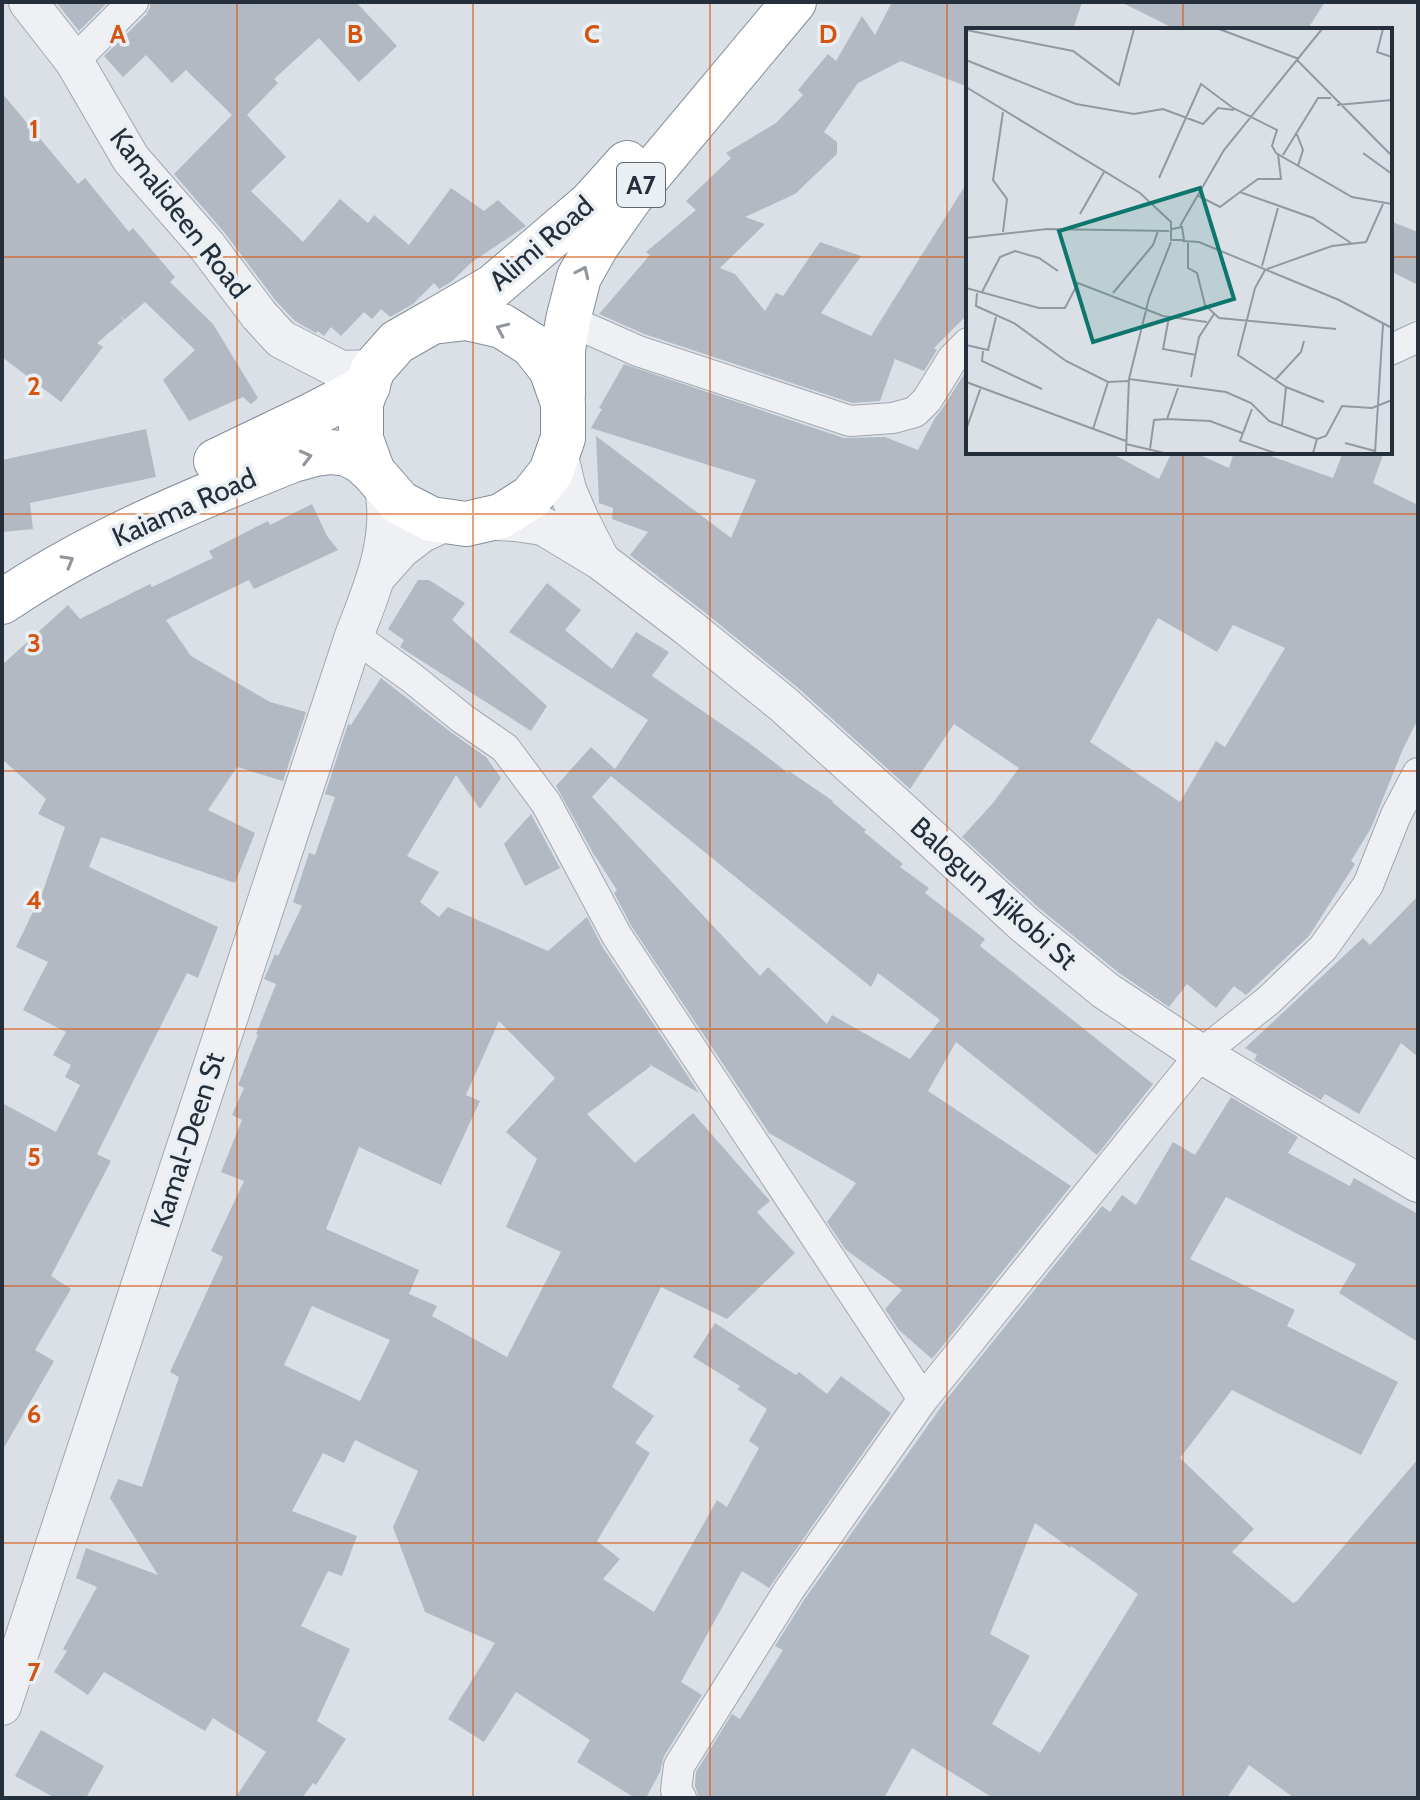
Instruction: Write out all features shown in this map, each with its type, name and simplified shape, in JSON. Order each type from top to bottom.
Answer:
[{"type":"highway","name":"Alimi Road","points":[[432,322],[494,286],[591,203],[640,150],[763,2]]},
{"type":"highway","name":"A7","points":[[563,403],[563,350],[568,320],[579,277],[597,245],[630,198],[794,2]]},
{"type":"highway","points":[[467,318],[502,326],[532,345],[551,369],[563,403],[563,438],[551,472],[531,497],[501,516],[465,521],[431,519],[400,503],[378,478],[361,439],[361,403],[371,378],[397,342],[432,322],[467,318]]},
{"type":"highway","name":"Kaiama Road","points":[[2,569],[82,521],[129,497],[254,443],[371,378]]},
{"type":"highway","name":"Kaiama Road","points":[[2,602],[89,549],[147,520],[293,460],[331,452],[347,454],[361,461],[378,478]]},
{"type":"street","name":"Kamalideen Road","points":[[28,2],[74,61],[131,159],[207,246],[259,315],[281,339],[341,370],[371,378]]},
{"type":"street","points":[[74,61],[133,2]]},
{"type":"street","points":[[568,320],[638,351],[850,421],[893,418],[915,412],[927,400],[953,358],[966,345]]},
{"type":"street","points":[[1392,349],[1418,337]]},
{"type":"street","points":[[558,452],[567,490],[601,561]]},
{"type":"street","points":[[377,576],[388,505],[378,478]]},
{"type":"street","points":[[377,576],[401,549],[422,533],[465,521]]},
{"type":"street","name":"Balogun Ajikobi St","points":[[465,521],[543,526],[601,561],[783,704],[1025,925],[1106,991],[1201,1054],[1418,1183]]},
{"type":"street","name":"Kamal-Deen St","points":[[2,1706],[354,636],[377,576]]},
{"type":"street","points":[[354,636],[505,748],[546,803],[617,936],[923,1399]]},
{"type":"street","points":[[681,1798],[676,1790],[679,1766],[789,1590],[923,1399],[1201,1054],[1269,1000],[1323,948],[1368,885],[1407,822],[1418,773]]},
{"type":"building","points":[[56,2],[108,2],[79,31]]},
{"type":"building","points":[[150,2],[356,2],[397,46],[359,82],[319,38],[274,79],[278,83],[247,115],[286,157],[251,191],[303,242],[340,199],[368,223],[374,215],[409,245],[451,188],[484,211],[498,200],[526,226],[472,262],[451,282],[439,289],[434,283],[413,304],[390,317],[381,309],[372,319],[364,312],[341,336],[331,327],[324,336],[295,321],[174,174],[232,115],[186,70],[172,83],[146,55],[123,77],[104,56],[146,15]]},
{"type":"building","points":[[892,2],[1082,2],[1074,28],[966,28],[966,86],[901,61],[858,83],[824,132],[837,142],[837,154],[795,194],[745,217],[765,224],[720,268],[735,274],[765,311],[776,293],[783,296],[820,242],[861,256],[821,313],[871,336],[966,184],[966,316],[934,348],[937,350],[924,371],[895,359],[880,401],[852,403],[644,334],[599,314],[650,255],[646,252],[696,210],[686,201],[731,158],[726,153],[776,123],[803,95],[798,90],[828,54],[836,61],[862,16],[875,35]]},
{"type":"building","points":[[1121,2],[1325,2],[1308,28],[1173,28]]},
{"type":"building","points":[[2,93],[78,184],[85,178],[129,232],[133,228],[175,277],[170,282],[213,324],[258,398],[251,404],[243,397],[189,421],[163,380],[195,350],[145,302],[124,320],[121,315],[123,321],[97,343],[103,347],[61,402],[2,357]]},
{"type":"building","points":[[1392,222],[1418,232],[1418,285],[1392,272]]},
{"type":"building","points":[[624,364],[844,438],[885,437],[918,450],[966,371],[966,454],[1113,454],[1159,479],[1171,454],[1198,454],[1229,468],[1233,454],[1265,454],[1333,478],[1342,454],[1383,454],[1373,483],[1418,505],[1418,719],[1371,828],[1351,861],[1355,864],[1309,936],[1246,995],[1234,986],[1216,1008],[1187,984],[1169,1007],[1119,973],[1039,908],[962,837],[1019,768],[954,724],[910,789],[797,687],[630,555],[648,532],[612,519],[613,508],[599,503],[596,436],[731,538],[756,480],[591,428],[602,409],[599,408]],"holes":[[[1158,618],[1217,652],[1233,625],[1285,648],[1225,747],[1216,741],[1180,802],[1090,742]]]},
{"type":"building","points":[[146,429],[156,477],[30,503],[33,529],[2,532],[2,460]]},
{"type":"building","points":[[312,504],[327,536],[338,550],[254,589],[249,580],[166,620],[191,656],[270,702],[306,712],[283,781],[237,767],[208,810],[255,833],[235,883],[101,837],[89,867],[218,927],[198,978],[187,973],[97,1154],[111,1161],[51,1276],[71,1289],[35,1350],[54,1361],[2,1451],[2,1103],[56,1132],[80,1085],[65,1077],[71,1065],[53,1055],[66,1032],[23,1010],[48,962],[16,947],[43,891],[65,827],[38,814],[46,799],[2,759],[2,665],[68,605],[80,619],[150,584],[152,587],[213,558],[209,551],[268,521],[270,525]]},
{"type":"building","points":[[418,580],[429,580],[465,603],[452,620],[547,706],[531,731],[400,647],[404,640],[388,629]]},
{"type":"building","points":[[547,583],[581,610],[565,630],[612,669],[636,632],[669,652],[652,676],[788,773],[833,801],[903,864],[900,867],[929,888],[925,893],[985,939],[980,946],[1153,1084],[1097,1155],[956,1042],[928,1091],[1071,1186],[932,1359],[899,1330],[885,1309],[902,1290],[846,1250],[827,1222],[856,1183],[769,1133],[632,927],[614,893],[617,890],[556,786],[591,747],[615,769],[648,720],[509,632]],"holes":[[[611,776],[871,987],[878,973],[940,1020],[910,1059],[832,1015],[827,1024],[768,967],[760,976],[592,797]]]},
{"type":"building","points":[[381,678],[486,757],[501,778],[480,809],[456,775],[407,856],[439,872],[420,902],[439,917],[448,907],[548,951],[587,917],[602,946],[699,1093],[649,1064],[651,1066],[587,1114],[635,1163],[693,1113],[770,1201],[757,1212],[795,1253],[727,1319],[661,1287],[612,1387],[654,1416],[635,1443],[650,1453],[597,1541],[620,1559],[603,1579],[654,1612],[717,1500],[727,1507],[759,1448],[749,1441],[767,1409],[737,1389],[740,1386],[693,1357],[715,1323],[796,1375],[799,1372],[827,1394],[841,1376],[891,1413],[769,1588],[742,1571],[681,1682],[702,1695],[664,1756],[660,1772],[646,1798],[635,1798],[577,1762],[590,1740],[516,1692],[484,1742],[448,1719],[495,1643],[425,1612],[393,1527],[418,1471],[355,1440],[344,1463],[323,1453],[292,1511],[357,1536],[342,1576],[328,1571],[301,1626],[350,1649],[317,1721],[346,1739],[316,1785],[313,1783],[302,1798],[235,1798],[266,1752],[213,1718],[205,1731],[104,1672],[88,1695],[54,1672],[97,1587],[76,1578],[86,1548],[158,1575],[110,1498],[118,1479],[142,1487],[179,1377],[170,1372],[223,1257],[211,1251],[244,1181],[221,1172],[242,1120],[232,1115],[244,1088],[238,1085],[276,984],[264,979],[302,906],[293,902],[309,853],[315,855],[335,797],[325,794],[348,724],[351,725]],"holes":[[[499,1021],[555,1078],[506,1132],[537,1159],[506,1227],[561,1252],[507,1357],[432,1316],[437,1306],[409,1294],[419,1270],[326,1229],[359,1147],[441,1185],[480,1101],[466,1095]],[[312,1306],[390,1340],[360,1401],[284,1365]]]},
{"type":"building","points":[[531,814],[560,868],[525,886],[504,844]]},
{"type":"building","points":[[1418,896],[1418,1057],[1401,1043],[1359,1114],[1325,1094],[1321,1100],[1254,1060],[1257,1055],[1245,1048],[1363,938],[1370,945]]},
{"type":"building","points":[[1231,1097],[1298,1137],[1288,1153],[1350,1186],[1354,1178],[1418,1214],[1418,1342],[1339,1293],[1356,1264],[1226,1197],[1190,1259],[1295,1310],[1287,1326],[1398,1382],[1361,1455],[1232,1390],[1180,1458],[1254,1529],[1232,1552],[1293,1603],[1418,1459],[1418,1798],[1294,1798],[1249,1765],[1227,1798],[993,1798],[912,1748],[884,1798],[699,1798],[695,1786],[696,1772],[732,1714],[740,1719],[783,1650],[775,1646],[804,1600],[946,1400],[1102,1206],[1110,1212],[1122,1195],[1136,1205],[1173,1142],[1195,1155]],"holes":[[[1035,1523],[1138,1594],[1040,1753],[992,1724],[1030,1656],[990,1634]]]},
{"type":"building","points":[[41,1730],[104,1766],[86,1798],[55,1798],[15,1776]]}]
